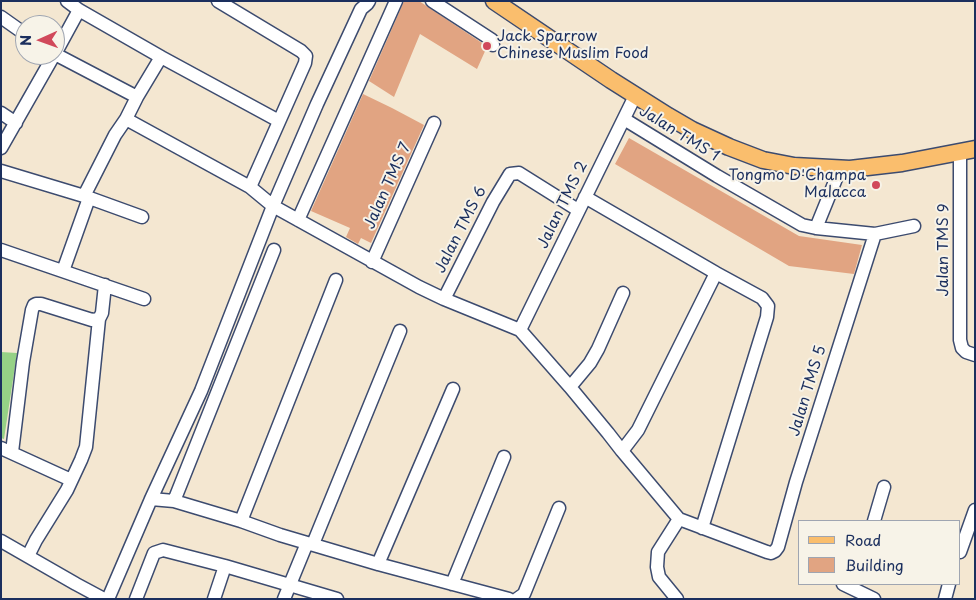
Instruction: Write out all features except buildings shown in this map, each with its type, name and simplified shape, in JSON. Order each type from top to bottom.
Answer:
[{"type":"main road","points":[[494,1],[512,6],[545,37],[635,96],[692,130],[763,160],[794,166],[840,169],[884,166],[968,151]]},
{"type":"street","points":[[67,1],[79,10],[279,120]]},
{"type":"street","points":[[218,1],[306,56],[306,63],[250,187]]},
{"type":"street","points":[[298,220],[396,1]]},
{"type":"street","points":[[432,1],[492,40],[493,45]]},
{"type":"street","points":[[1,541],[106,599],[201,391],[273,206],[363,4]]},
{"type":"street","points":[[65,36],[79,10]]},
{"type":"street","points":[[1,17],[15,27]]},
{"type":"street","points":[[62,271],[86,197],[115,135],[161,56]]},
{"type":"street","points":[[65,59],[137,98]]},
{"type":"street","points":[[1,148],[49,65]]},
{"type":"street","name":"Jalan TMS 2","points":[[520,330],[635,96]]},
{"type":"street","points":[[1,114],[16,123]]},
{"type":"street","points":[[126,119],[250,187],[273,206],[372,262],[444,299],[520,330],[570,386],[622,452],[679,519],[702,528],[767,317],[768,306],[762,298],[585,197]]},
{"type":"street","name":"Jalan TMS 1","points":[[624,119],[802,225],[875,234],[914,226]]},
{"type":"street","name":"Jalan TMS 7","points":[[372,262],[434,124]]},
{"type":"street","name":"Jalan TMS 9","points":[[968,151],[960,340],[962,348],[966,352],[975,355]]},
{"type":"street","points":[[816,228],[840,169]]},
{"type":"street","points":[[1,171],[86,197],[142,217]]},
{"type":"street","name":"Jalan TMS 6","points":[[444,299],[493,202],[510,174],[519,173],[578,210]]},
{"type":"street","name":"Jalan TMS 5","points":[[702,528],[767,552],[772,553],[778,547],[799,474],[875,234]]},
{"type":"street","points":[[1,250],[144,298]]},
{"type":"street","points":[[174,501],[274,250]]},
{"type":"street","points":[[622,452],[638,430],[716,273]]},
{"type":"street","points":[[241,521],[336,280]]},
{"type":"street","points":[[28,556],[67,490],[86,447],[104,285]]},
{"type":"street","points":[[570,386],[590,363],[598,349],[623,293]]},
{"type":"street","points":[[72,480],[6,450],[34,305],[40,304],[92,320],[99,320]]},
{"type":"street","points":[[284,599],[302,556],[310,543],[400,331]]},
{"type":"street","points":[[378,564],[453,389]]},
{"type":"street","points":[[452,584],[504,456]]},
{"type":"street","points":[[874,520],[884,487]]},
{"type":"street","points":[[151,499],[174,501],[378,564],[509,599]]},
{"type":"street","points":[[517,599],[524,594],[559,508]]},
{"type":"street","points":[[961,549],[975,510]]},
{"type":"street","points":[[677,599],[659,576],[657,567],[658,552],[679,519]]},
{"type":"street","points":[[136,599],[154,553],[163,550],[291,583],[337,599]]},
{"type":"street","points":[[214,599],[225,566]]},
{"type":"street","points":[[850,585],[874,599]]},
{"type":"street","points":[[944,599],[949,585]]},
{"type":"green space","points":[[1,352],[17,353],[4,439],[1,438]]},
{"type":"place","name":"Jack Sparrow Chinese Muslim Food","points":[[487,46]]},
{"type":"place","name":"Tongmo D'Champa Malacca","points":[[876,185]]}]
